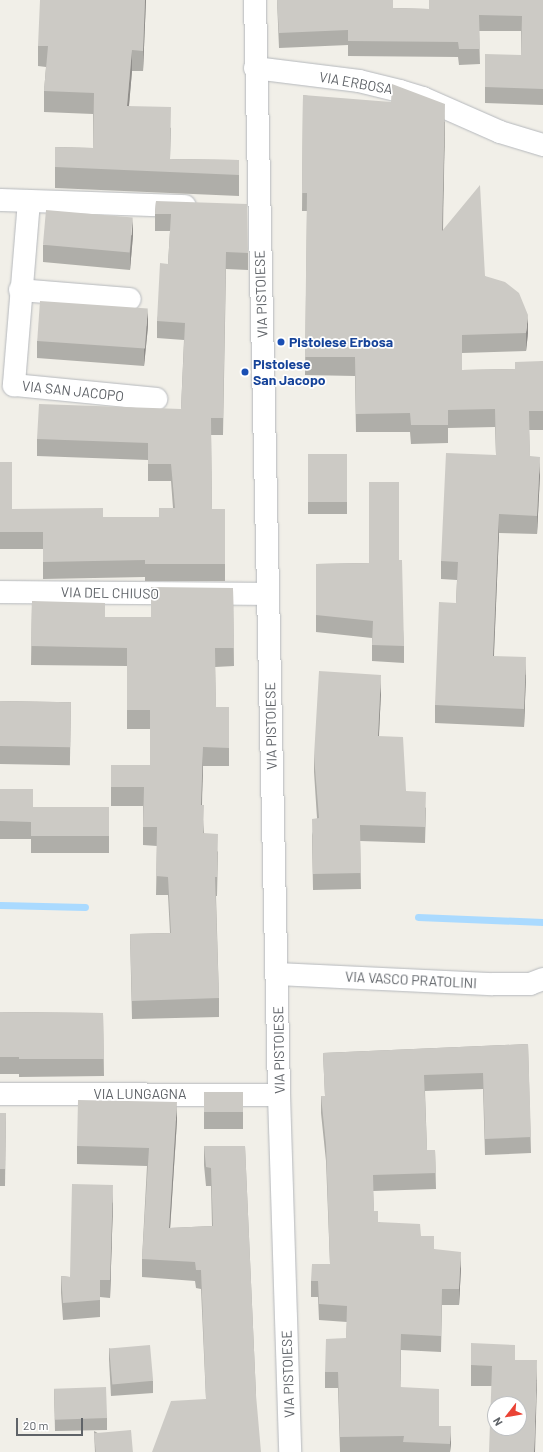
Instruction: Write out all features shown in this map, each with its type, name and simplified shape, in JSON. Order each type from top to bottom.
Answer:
[{"type":"street","name":"VIA PISTOIESE","points":[[255,0],[258,208],[279,1095],[290,1452]]},
{"type":"street","name":"VIA ERBOSA","points":[[255,68],[359,80],[423,98],[500,132],[543,145]]},
{"type":"street","points":[[0,200],[204,207]]},
{"type":"street","name":"VIA SAN JACOPO","points":[[29,201],[20,290],[14,385],[156,399]]},
{"type":"street","points":[[236,208],[258,208]]},
{"type":"street","points":[[20,290],[130,299]]},
{"type":"street","name":"VIA DEL CHIUSO","points":[[0,592],[268,594]]},
{"type":"street","name":"VIA VASCO PRATOLINI","points":[[277,974],[493,984],[530,984],[543,979]]},
{"type":"street","name":"VIA LUNGAGNA","points":[[0,1094],[279,1095]]},
{"type":"building","points":[[40,0],[145,0],[143,51],[132,50],[127,106],[171,107],[170,159],[239,160],[239,175],[55,167],[55,147],[93,148],[94,93],[44,91],[48,46],[38,46]]},
{"type":"building","points":[[277,0],[393,0],[393,8],[429,9],[429,0],[543,0],[543,89],[485,87],[485,54],[521,55],[522,16],[479,15],[480,49],[459,49],[458,42],[348,41],[348,30],[279,33]]},
{"type":"building","points":[[392,84],[445,104],[442,231],[480,185],[485,276],[505,282],[519,293],[528,315],[526,333],[462,335],[462,370],[515,369],[515,362],[543,361],[543,411],[529,411],[530,456],[540,457],[537,516],[499,514],[493,656],[526,657],[524,709],[435,705],[439,602],[456,603],[458,562],[441,561],[446,453],[496,455],[495,409],[448,410],[448,425],[411,425],[410,413],[356,414],[355,357],[305,357],[307,193],[302,193],[303,95],[391,102]]},
{"type":"building","points":[[156,201],[247,204],[248,253],[226,252],[223,418],[211,418],[212,509],[225,509],[225,564],[145,564],[145,560],[43,562],[43,532],[0,532],[0,462],[12,462],[12,509],[103,508],[103,517],[159,517],[159,508],[175,508],[171,464],[148,464],[148,443],[37,439],[39,404],[181,409],[185,323],[157,321],[160,263],[168,264],[171,214],[155,214]]},
{"type":"building","points":[[46,210],[133,218],[130,252],[43,245]]},
{"type":"building","points":[[40,301],[148,309],[145,348],[37,341]]},
{"type":"building","points":[[308,454],[347,454],[347,502],[308,502]]},
{"type":"building","points":[[369,482],[399,482],[399,560],[402,560],[404,646],[372,645],[373,621],[316,615],[316,564],[369,563]]},
{"type":"building","points":[[151,587],[233,588],[234,648],[215,648],[216,707],[229,707],[229,748],[203,747],[201,805],[204,805],[203,833],[218,834],[217,877],[215,877],[219,998],[132,1001],[130,934],[171,933],[168,877],[156,876],[157,827],[143,827],[144,787],[111,787],[111,765],[150,765],[150,710],[127,710],[127,648],[31,646],[32,601],[105,603],[105,617],[151,617]]},
{"type":"building","points":[[319,671],[381,675],[378,736],[403,737],[406,791],[426,792],[425,827],[360,825],[361,873],[313,874],[312,819],[319,818],[314,756]]},
{"type":"building","points":[[0,701],[71,702],[70,747],[0,746]]},
{"type":"building","points":[[0,789],[33,789],[33,807],[109,807],[109,836],[31,836],[31,822],[0,821]]},
{"type":"building","points":[[0,1012],[103,1013],[104,1059],[19,1059],[19,1057],[0,1057]]},
{"type":"building","points":[[528,1044],[531,1137],[485,1139],[483,1073],[424,1075],[427,1150],[435,1150],[436,1173],[373,1175],[374,1211],[378,1211],[378,1222],[420,1224],[421,1236],[434,1236],[434,1249],[461,1252],[459,1289],[442,1289],[441,1336],[401,1334],[400,1387],[439,1389],[439,1426],[451,1426],[450,1444],[403,1442],[404,1436],[340,1437],[338,1372],[325,1372],[326,1339],[346,1338],[347,1306],[319,1304],[318,1281],[311,1281],[312,1264],[330,1264],[326,1145],[321,1096],[325,1096],[323,1053]]},
{"type":"building","points":[[204,1092],[243,1092],[243,1112],[204,1112]]},
{"type":"building","points":[[78,1100],[177,1102],[169,1228],[213,1226],[211,1168],[206,1167],[204,1146],[245,1146],[256,1395],[261,1452],[152,1452],[171,1401],[206,1399],[201,1270],[196,1270],[195,1262],[142,1259],[149,1148],[77,1146]]},
{"type":"building","points":[[0,1113],[6,1113],[5,1169],[0,1169]]},
{"type":"building","points":[[72,1184],[113,1185],[110,1280],[100,1280],[100,1300],[63,1303],[61,1276],[70,1277]]},
{"type":"building","points":[[471,1343],[515,1345],[515,1360],[537,1360],[534,1452],[489,1452],[490,1436],[527,1436],[527,1396],[491,1396],[492,1366],[471,1365]]},
{"type":"building","points":[[150,1345],[153,1381],[112,1384],[109,1349]]},
{"type":"building","points":[[106,1387],[107,1418],[55,1420],[54,1389]]},
{"type":"building","points":[[131,1430],[133,1452],[96,1452],[94,1433]]},
{"type":"waterway","points":[[0,905],[85,907]]},
{"type":"waterway","points":[[418,917],[543,922]]},
{"type":"place","name":"Pistoiese Erbosa","points":[[281,342]]},
{"type":"place","name":"Pistoiese San Jacopo","points":[[245,372]]}]
